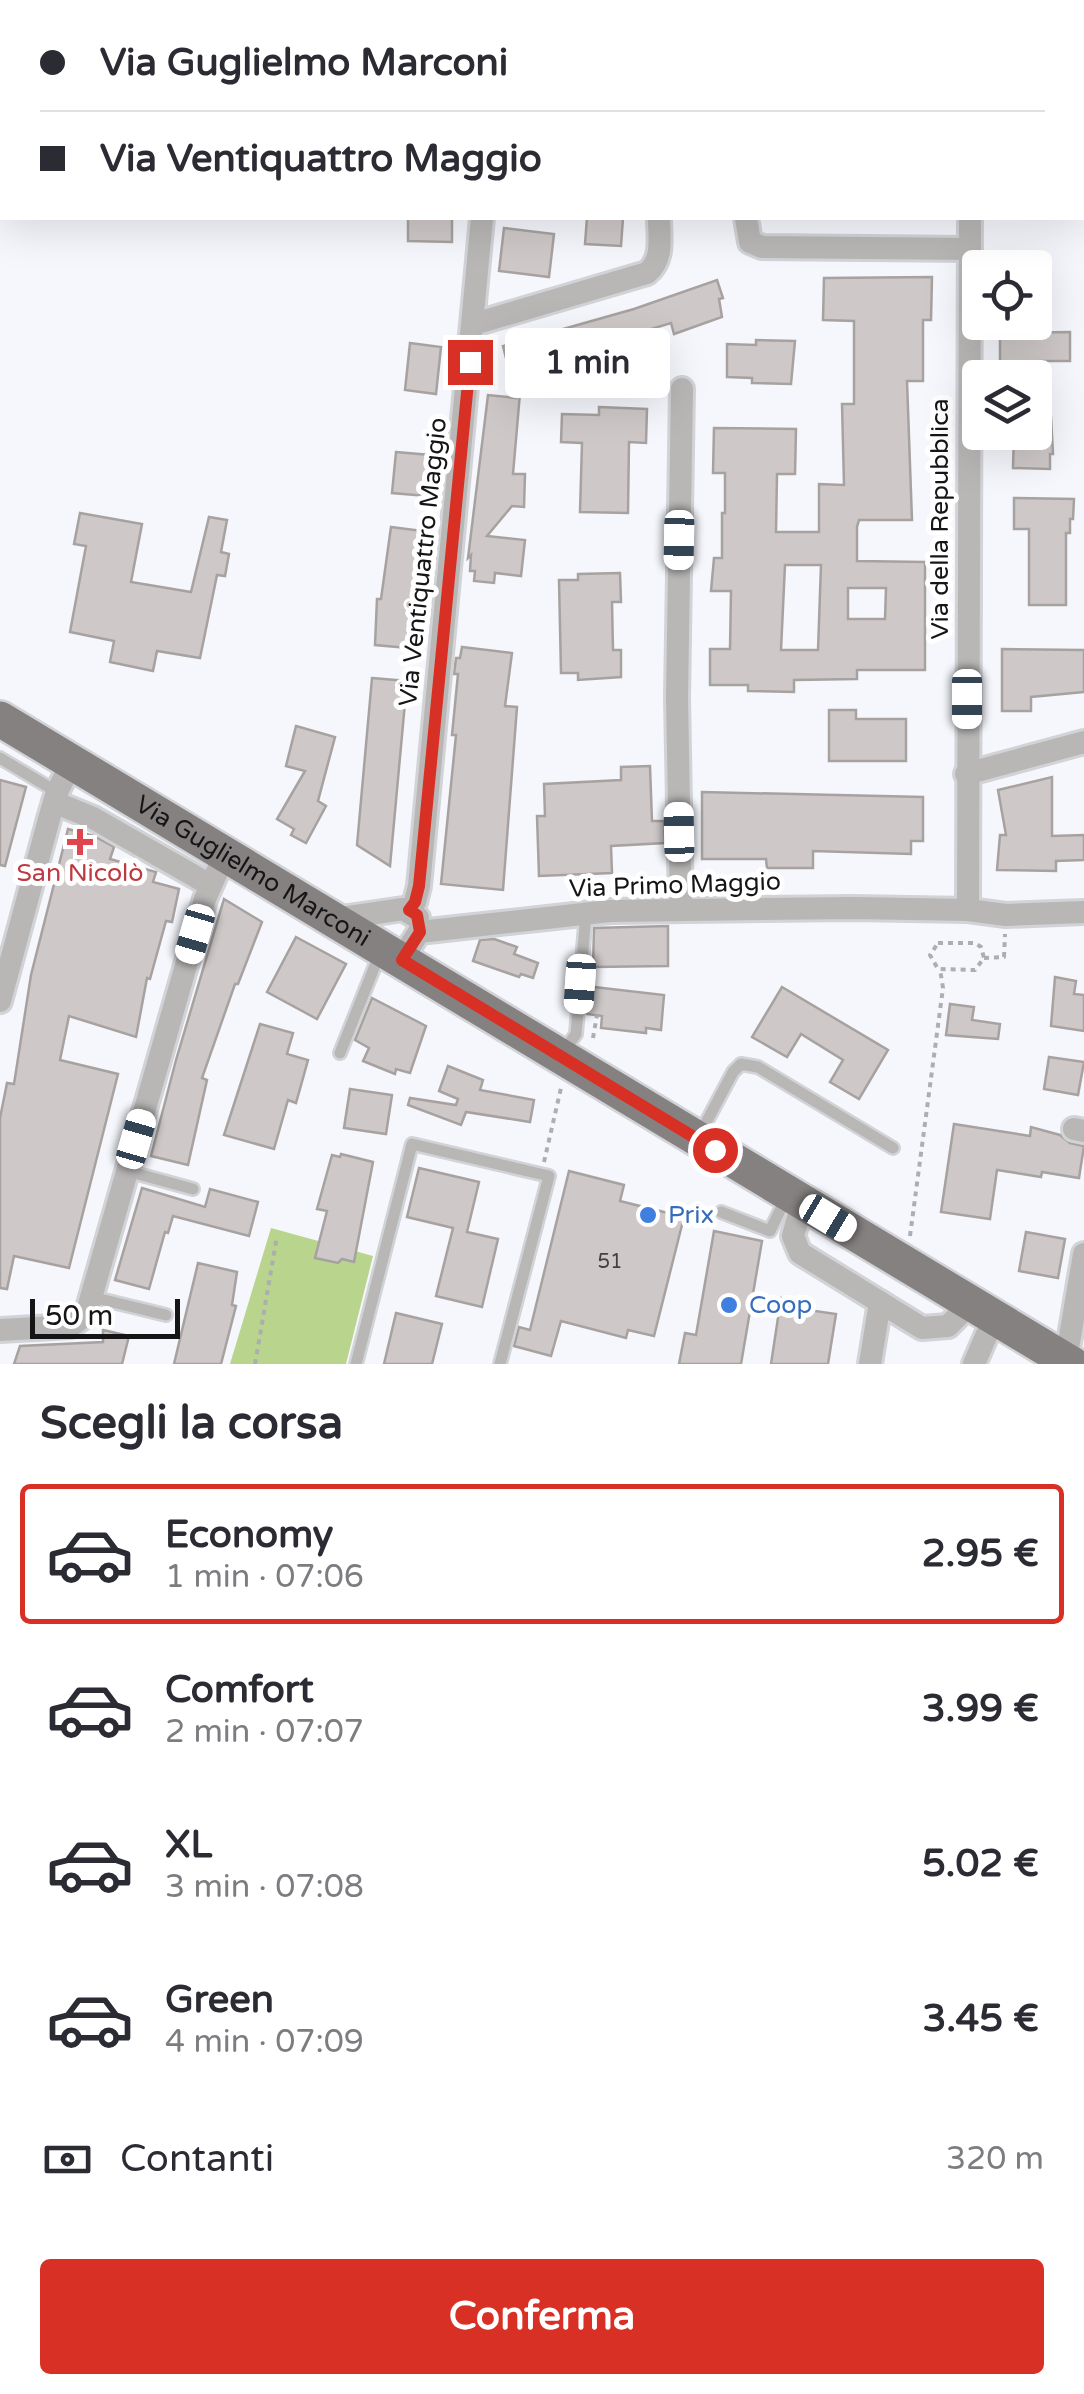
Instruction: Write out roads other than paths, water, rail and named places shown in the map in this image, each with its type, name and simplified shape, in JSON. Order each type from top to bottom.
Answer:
[{"type":"main road","name":"Via Guglielmo Marconi","points":[[0,719],[61,785],[217,870],[401,947],[576,1053],[697,1140],[1069,1362]]},
{"type":"street","name":"Via Ventiquattro Maggio","points":[[401,947],[399,911],[415,902],[419,886],[482,220]]},
{"type":"street","points":[[474,324],[648,273],[657,265],[659,220]]},
{"type":"street","points":[[746,220],[750,242],[762,247],[970,249]]},
{"type":"street","name":"Via della Repubblica","points":[[968,910],[970,220]]},
{"type":"street","points":[[681,910],[678,678],[682,389]]},
{"type":"street","points":[[966,774],[1084,742]]},
{"type":"street","points":[[0,1001],[61,785]]},
{"type":"street","points":[[0,1330],[70,1326],[86,1315],[217,870]]},
{"type":"street","points":[[333,919],[399,911],[417,915],[401,947]]},
{"type":"street","name":"Via Primo Maggio","points":[[401,947],[586,913],[1084,912]]},
{"type":"street","points":[[795,1199],[793,1236],[800,1252],[922,1328],[948,1326],[982,1311]]},
{"type":"street","points":[[1069,1362],[1084,1254]]},
{"type":"street","points":[[870,1364],[880,1302]]},
{"type":"street","points":[[974,1364],[982,1311]]},
{"type":"lane","points":[[0,758],[61,785]]},
{"type":"lane","points":[[576,1053],[586,913]]},
{"type":"lane","points":[[340,1053],[401,947]]},
{"type":"lane","points":[[697,1140],[733,1072],[747,1064],[892,1148]]},
{"type":"lane","points":[[356,1364],[412,1144],[549,1176],[500,1364]]},
{"type":"lane","points":[[126,1172],[194,1190]]},
{"type":"lane","points":[[721,1212],[770,1232],[795,1199]]},
{"type":"lane","points":[[92,1297],[166,1314]]},
{"type":"place","name":"San Nicolò","points":[[80,842]]},
{"type":"place","name":"Prix","points":[[648,1215]]},
{"type":"place","name":"Coop","points":[[729,1305]]}]
